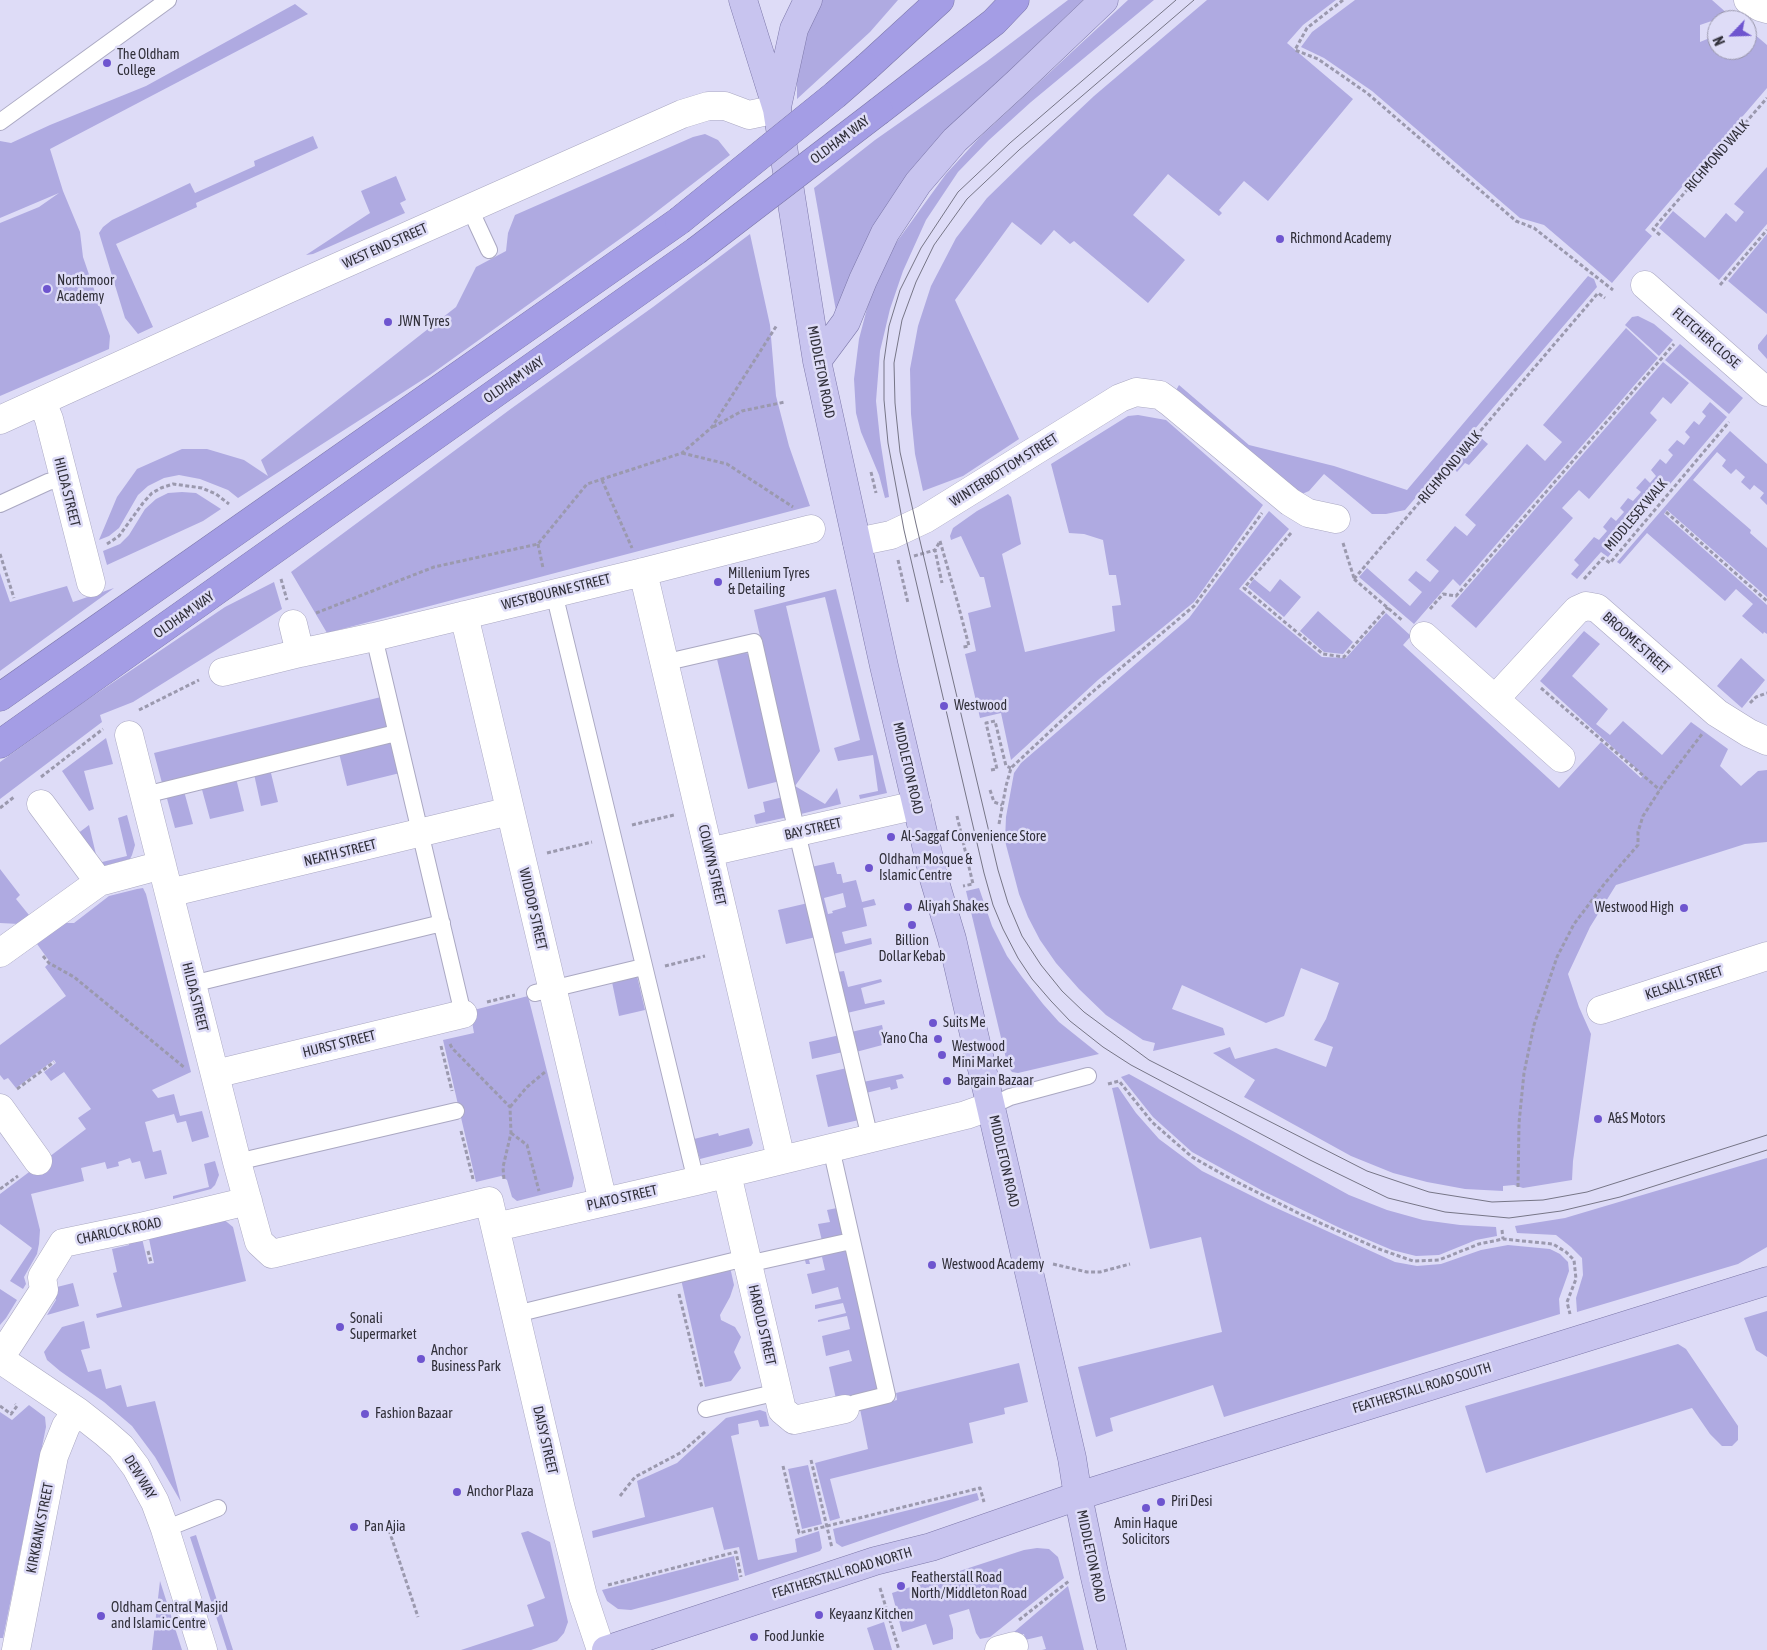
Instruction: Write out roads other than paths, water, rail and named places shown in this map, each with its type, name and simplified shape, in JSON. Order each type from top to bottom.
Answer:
[{"type":"highway","points":[[0,697],[679,222],[835,96],[940,0]]},
{"type":"highway","name":"OLDHAM WAY","points":[[0,744],[696,251],[994,22],[1015,0]]},
{"type":"highway","points":[[994,22],[1036,0]]},
{"type":"main road","name":"MIDDLETON ROAD","points":[[743,0],[777,109],[817,360],[934,879],[952,939],[1072,1458],[1094,1573],[1112,1650]]},
{"type":"main road","points":[[777,109],[794,29],[808,0]]},
{"type":"main road","points":[[817,360],[846,322],[885,234],[918,183],[954,140],[1104,0]]},
{"type":"main road","name":"FEATHERSTALL ROAD SOUTH","points":[[1078,1496],[1767,1281]]},
{"type":"main road","name":"FEATHERSTALL ROAD NORTH","points":[[606,1650],[875,1561],[931,1546],[1078,1496]]},
{"type":"street","points":[[1748,0],[1767,9]]},
{"type":"street","name":"WEST END STREET","points":[[0,420],[288,289],[682,114],[708,106],[725,106],[749,114],[777,109]]},
{"type":"street","name":"FLETCHER CLOSE","points":[[1645,285],[1767,392]]},
{"type":"street","name":"WINTERBOTTOM STREET","points":[[857,542],[890,535],[925,519],[1120,398],[1136,392],[1160,396],[1171,403],[1279,493],[1308,513],[1336,518]]},
{"type":"street","name":"HILDA STREET","points":[[42,402],[49,419],[81,550],[91,583]]},
{"type":"street","name":"WESTBOURNE STREET","points":[[212,676],[300,652],[464,615],[548,581],[643,572],[804,519]]},
{"type":"street","name":"COLWYN STREET","points":[[643,572],[781,1159]]},
{"type":"street","name":"BROOME STREET","points":[[1495,699],[1577,610],[1586,606],[1597,608],[1717,714],[1749,733],[1767,741]]},
{"type":"street","points":[[296,614],[300,652]]},
{"type":"street","name":"WIDDOP STREET","points":[[464,615],[510,811],[543,990],[603,1202]]},
{"type":"street","points":[[1418,632],[1561,758]]},
{"type":"street","name":"HILDA STREET","points":[[123,725],[145,795],[192,984],[203,1074],[236,1162],[258,1242],[272,1254],[489,1201],[496,1227]]},
{"type":"street","points":[[40,791],[98,882]]},
{"type":"street","name":"BAY STREET","points":[[709,852],[917,805]]},
{"type":"street","name":"NEATH STREET","points":[[169,893],[510,811]]},
{"type":"street","points":[[0,953],[98,882],[162,865]]},
{"type":"street","name":"KELSALL STREET","points":[[1601,1010],[1767,956]]},
{"type":"street","name":"HURST STREET","points":[[203,1074],[474,1008]]},
{"type":"street","points":[[8,1099],[38,1160]]},
{"type":"street","name":"PLATO STREET","points":[[496,1227],[727,1174],[781,1159],[974,1113],[991,1106]]},
{"type":"street","name":"HAROLD STREET","points":[[727,1174],[782,1410],[794,1420],[845,1409]]},
{"type":"street","name":"CHARLOCK ROAD","points":[[0,1359],[44,1290],[42,1277],[63,1243],[248,1201]]},
{"type":"street","name":"DAISY STREET","points":[[496,1227],[561,1509],[583,1596],[601,1650]]},
{"type":"street","name":"DEW WAY","points":[[0,1359],[77,1411],[121,1447],[136,1467],[155,1502],[165,1529],[203,1650]]},
{"type":"street","name":"KIRKBANK STREET","points":[[16,1650],[54,1456],[66,1426],[77,1411]]},
{"type":"lane","points":[[0,122],[168,0]]},
{"type":"lane","points":[[470,209],[489,250]]},
{"type":"lane","points":[[0,504],[48,482],[63,478]]},
{"type":"lane","points":[[548,581],[696,1181]]},
{"type":"lane","points":[[374,636],[442,923],[474,1008]]},
{"type":"lane","points":[[663,663],[754,642],[797,833],[870,1138]]},
{"type":"lane","points":[[145,795],[396,733]]},
{"type":"lane","points":[[192,984],[442,923]]},
{"type":"lane","points":[[543,990],[643,967]]},
{"type":"lane","points":[[991,1106],[1010,1097],[1088,1076]]},
{"type":"lane","points":[[236,1162],[456,1110]]},
{"type":"lane","points":[[831,1148],[887,1396],[855,1403],[845,1409]]},
{"type":"lane","points":[[516,1314],[732,1261],[762,1261],[851,1241]]},
{"type":"lane","points":[[706,1409],[778,1392]]},
{"type":"lane","points":[[165,1529],[218,1508]]},
{"type":"tram line","points":[[1176,0],[1010,143],[958,192],[921,248],[900,290],[889,326],[884,361],[884,400],[888,443],[904,530],[984,873],[993,905],[1003,929],[1018,958],[1032,979],[1070,1021],[1103,1047],[1131,1065],[1310,1160],[1388,1198],[1445,1212],[1509,1218],[1561,1211],[1620,1197],[1767,1150]]},
{"type":"tram line","points":[[1194,0],[1019,150],[967,199],[934,245],[916,282],[902,320],[894,363],[895,403],[900,452],[916,524],[998,870],[1008,903],[1022,936],[1041,965],[1062,991],[1084,1012],[1149,1060],[1367,1171],[1429,1192],[1492,1202],[1543,1200],[1587,1192],[1767,1135]]},
{"type":"place","name":"The Oldham College","points":[[107,63]]},
{"type":"place","name":"Richmond Academy","points":[[1280,239]]},
{"type":"place","name":"Northmoor Academy","points":[[47,289]]},
{"type":"place","name":"JWN Tyres","points":[[388,322]]},
{"type":"place","name":"Millenium Tyres & Detailing","points":[[718,582]]},
{"type":"place","name":"Westwood","points":[[944,706]]},
{"type":"place","name":"Al-Saggaf Convenience Store","points":[[891,837]]},
{"type":"place","name":"Oldham Mosque & Islamic Centre","points":[[869,868]]},
{"type":"place","name":"Aliyah Shakes","points":[[908,907]]},
{"type":"place","name":"Westwood High","points":[[1684,908]]},
{"type":"place","name":"Billion Dollar Kebab","points":[[912,925]]},
{"type":"place","name":"Suits Me","points":[[933,1023]]},
{"type":"place","name":"Yano Cha","points":[[938,1039]]},
{"type":"place","name":"Westwood Mini Market","points":[[942,1055]]},
{"type":"place","name":"Bargain Bazaar","points":[[947,1081]]},
{"type":"place","name":"A&S Motors","points":[[1598,1119]]},
{"type":"place","name":"Westwood Academy","points":[[932,1265]]},
{"type":"place","name":"Sonali Supermarket","points":[[340,1327]]},
{"type":"place","name":"Anchor Business Park","points":[[421,1359]]},
{"type":"place","name":"Fashion Bazaar","points":[[365,1414]]},
{"type":"place","name":"Anchor Plaza","points":[[457,1492]]},
{"type":"place","name":"Piri Desi","points":[[1161,1502]]},
{"type":"place","name":"Amin Haque Solicitors","points":[[1146,1508]]},
{"type":"place","name":"Pan Ajia","points":[[354,1527]]},
{"type":"place","name":"Featherstall Road North/Middleton Road","points":[[901,1586]]},
{"type":"place","name":"Keyaanz Kitchen","points":[[819,1615]]},
{"type":"place","name":"Oldham Central Masjid and Islamic Centre","points":[[101,1616]]},
{"type":"place","name":"Food Junkie","points":[[754,1637]]}]
